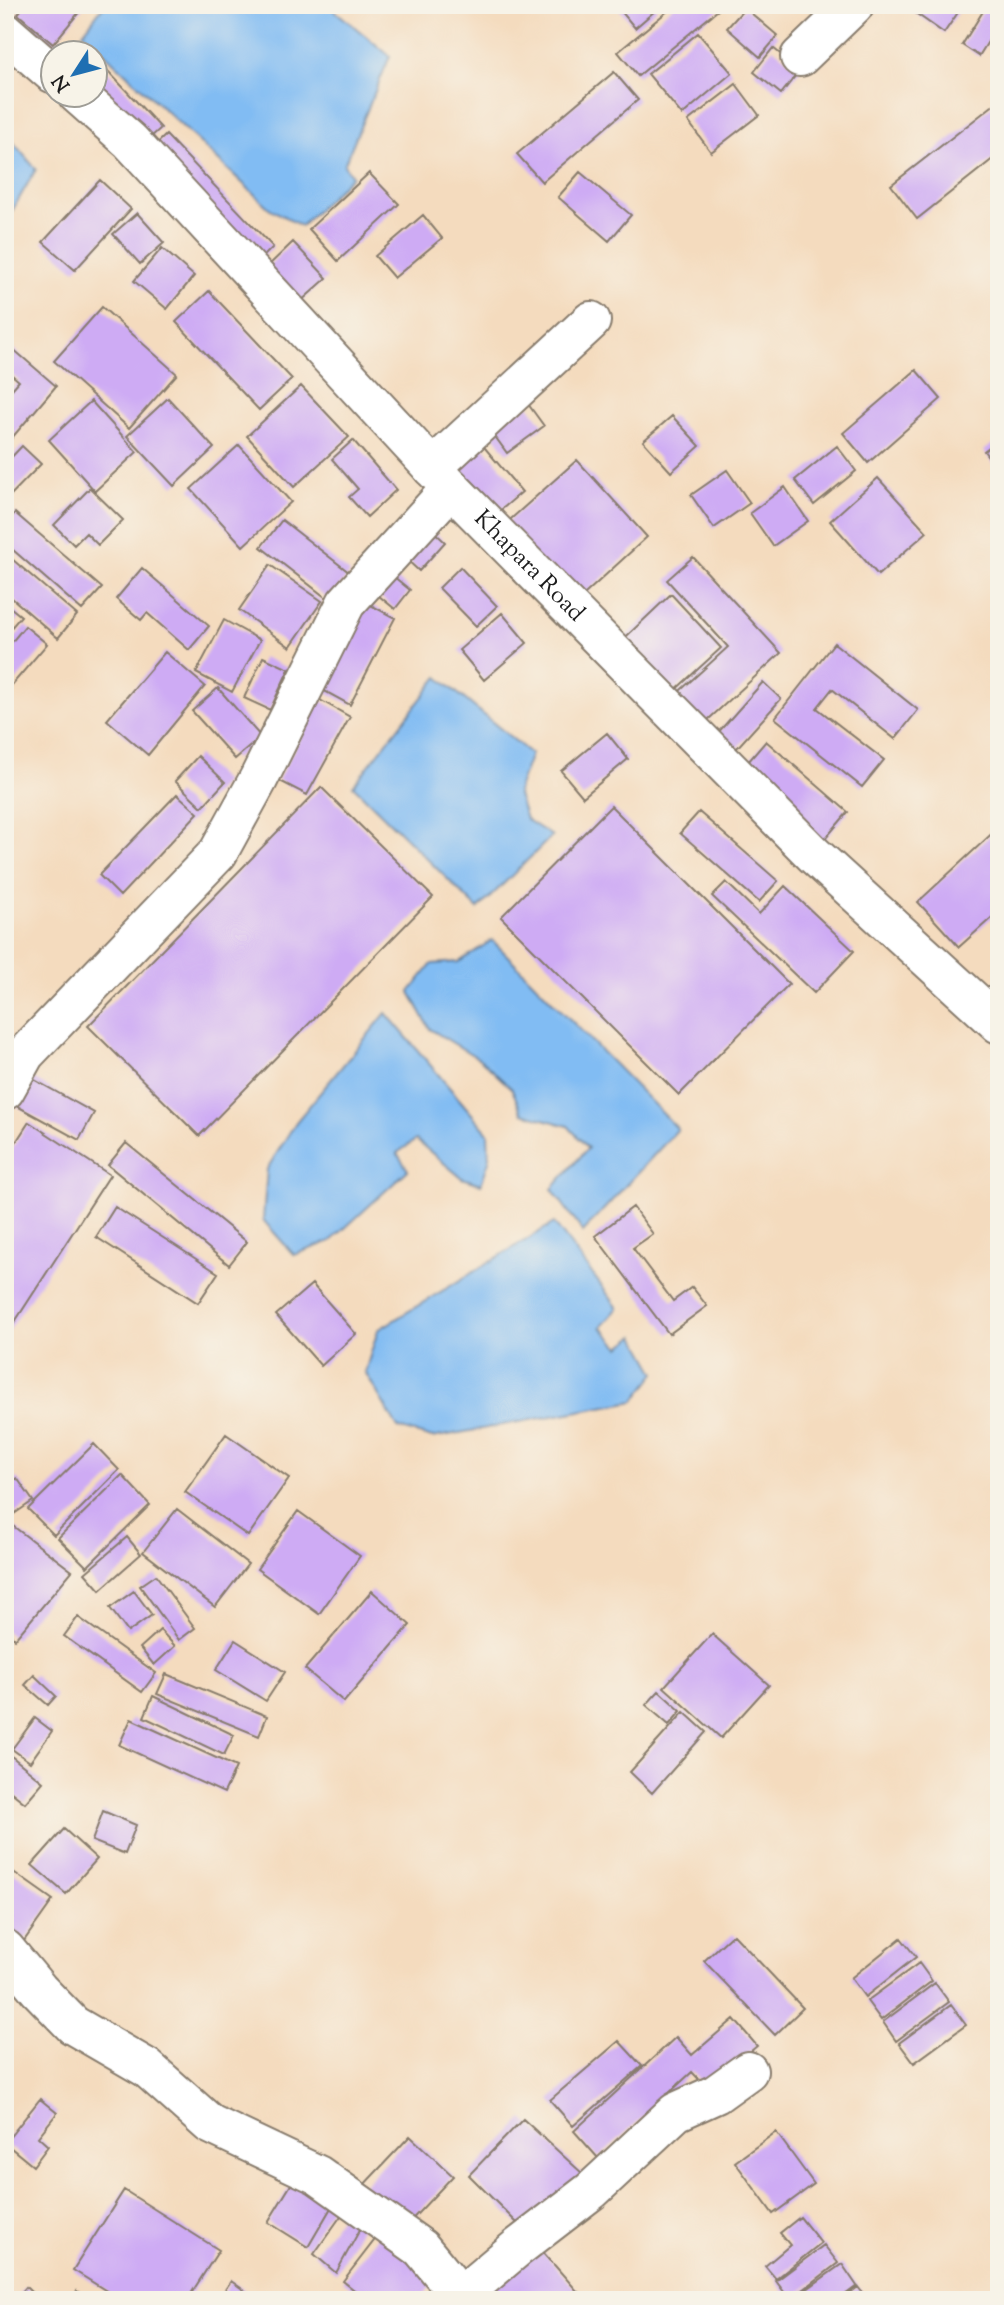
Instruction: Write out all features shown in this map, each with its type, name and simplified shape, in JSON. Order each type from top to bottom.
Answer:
[{"type":"street","points":[[800,57],[854,5]]},
{"type":"street","points":[[5,32],[38,61]]},
{"type":"street","name":"Khapara Road","points":[[93,108],[130,141],[442,478],[814,855],[999,1024]]},
{"type":"street","points":[[5,1090],[25,1054],[218,853],[258,780],[346,603],[442,478],[592,321]]},
{"type":"street","points":[[5,1949],[73,2025],[148,2068],[210,2124],[318,2175],[422,2248],[464,2300]]},
{"type":"street","points":[[469,2300],[465,2292],[591,2191],[676,2112],[716,2094],[748,2071]]},
{"type":"water","points":[[104,5],[328,5],[390,56],[344,165],[352,176],[301,226],[269,208],[108,57],[108,38],[88,38],[83,33]]},
{"type":"water","points":[[5,133],[36,169],[5,223]]},
{"type":"water","points":[[438,677],[531,754],[517,792],[526,819],[552,836],[478,909],[353,786]]},
{"type":"water","points":[[492,940],[678,1129],[583,1232],[552,1189],[588,1148],[568,1126],[522,1113],[512,1089],[481,1060],[430,1029],[410,992],[432,964],[459,962]]},
{"type":"water","points":[[386,1013],[488,1133],[489,1161],[481,1184],[462,1178],[416,1140],[397,1153],[408,1170],[331,1241],[294,1255],[263,1220],[267,1169],[296,1122]]},
{"type":"water","points":[[554,1223],[618,1308],[601,1327],[620,1347],[635,1336],[656,1373],[634,1401],[432,1438],[398,1428],[365,1372],[378,1330]]},
{"type":"building","points":[[25,5],[85,5],[58,38],[46,38],[18,14]]},
{"type":"building","points":[[616,5],[654,5],[657,9],[635,28]]},
{"type":"building","points":[[675,5],[724,5],[638,76],[618,52]]},
{"type":"building","points":[[904,5],[963,5],[944,33]]},
{"type":"building","points":[[987,5],[999,5],[999,24],[979,56],[962,45]]},
{"type":"building","points":[[745,8],[778,36],[760,57],[727,28]]},
{"type":"building","points":[[698,33],[732,73],[682,115],[648,74]]},
{"type":"building","points":[[773,48],[800,70],[781,94],[754,72]]},
{"type":"building","points":[[108,71],[161,128],[141,146],[105,108],[108,108]]},
{"type":"building","points":[[614,72],[638,100],[542,182],[517,154]]},
{"type":"building","points":[[736,84],[759,115],[711,152],[688,121]]},
{"type":"building","points":[[996,103],[999,106],[999,154],[917,219],[891,185]]},
{"type":"building","points":[[166,135],[273,247],[256,264],[148,152]]},
{"type":"building","points":[[580,172],[631,215],[609,241],[558,197]]},
{"type":"building","points":[[369,173],[399,204],[338,261],[309,229]]},
{"type":"building","points":[[100,180],[131,209],[75,270],[43,242]]},
{"type":"building","points":[[137,213],[164,243],[140,264],[113,234]]},
{"type":"building","points":[[423,215],[442,238],[394,278],[375,256]]},
{"type":"building","points":[[293,242],[327,278],[300,302],[267,267]]},
{"type":"building","points":[[162,248],[194,276],[167,309],[134,281]]},
{"type":"building","points":[[209,291],[292,379],[259,410],[176,322]]},
{"type":"building","points":[[102,307],[177,374],[129,428],[54,361]]},
{"type":"building","points":[[5,342],[56,386],[5,446],[5,397],[19,381],[5,369]]},
{"type":"building","points":[[916,370],[941,399],[868,463],[843,433]]},
{"type":"building","points":[[301,386],[349,437],[294,487],[247,436]]},
{"type":"building","points":[[520,393],[544,426],[507,453],[483,420]]},
{"type":"building","points":[[168,398],[214,448],[174,486],[127,436]]},
{"type":"building","points":[[91,401],[137,452],[95,491],[49,440]]},
{"type":"building","points":[[672,416],[700,446],[671,472],[643,441]]},
{"type":"building","points":[[474,435],[522,492],[495,515],[448,457]]},
{"type":"building","points":[[999,439],[999,471],[984,451]]},
{"type":"building","points":[[353,440],[396,490],[367,517],[349,497],[358,489],[332,459]]},
{"type":"building","points":[[239,445],[291,502],[243,546],[191,489]]},
{"type":"building","points":[[22,446],[41,464],[5,501],[5,464]]},
{"type":"building","points":[[837,446],[856,471],[814,505],[795,480]]},
{"type":"building","points":[[577,460],[647,537],[574,604],[503,526]]},
{"type":"building","points":[[727,470],[750,503],[714,528],[691,495]]},
{"type":"building","points":[[878,478],[927,532],[878,575],[830,521]]},
{"type":"building","points":[[785,487],[808,521],[773,546],[750,513]]},
{"type":"building","points":[[90,488],[123,520],[98,545],[86,533],[74,545],[54,525]]},
{"type":"building","points":[[15,513],[102,588],[82,610],[5,543],[5,524]]},
{"type":"building","points":[[282,520],[350,573],[329,600],[261,547]]},
{"type":"building","points":[[430,528],[445,542],[419,571],[404,557]]},
{"type":"building","points":[[5,553],[77,615],[58,638],[5,592]]},
{"type":"building","points":[[693,557],[781,653],[698,729],[671,699],[728,647],[667,580]]},
{"type":"building","points":[[270,565],[322,601],[290,647],[239,610]]},
{"type":"building","points":[[460,567],[497,606],[476,626],[439,588]]},
{"type":"building","points":[[142,568],[209,626],[189,650],[147,613],[141,620],[116,599]]},
{"type":"building","points":[[388,572],[410,590],[395,609],[373,591]]},
{"type":"building","points":[[671,594],[721,648],[661,703],[612,650]]},
{"type":"building","points":[[365,602],[395,618],[350,705],[319,688]]},
{"type":"building","points":[[5,603],[21,616],[5,635]]},
{"type":"building","points":[[502,613],[527,643],[484,680],[459,650]]},
{"type":"building","points":[[224,620],[260,640],[232,692],[196,673]]},
{"type":"building","points":[[25,626],[47,644],[5,693],[5,650]]},
{"type":"building","points":[[834,643],[918,710],[895,739],[832,689],[817,708],[884,760],[862,787],[775,718]]},
{"type":"building","points":[[165,652],[205,686],[148,755],[107,720]]},
{"type":"building","points":[[263,657],[289,669],[270,710],[244,698]]},
{"type":"building","points":[[763,682],[781,699],[717,770],[699,754]]},
{"type":"building","points":[[218,688],[261,737],[235,759],[192,711]]},
{"type":"building","points":[[320,700],[350,717],[307,795],[278,780]]},
{"type":"building","points":[[607,733],[628,759],[583,797],[561,771]]},
{"type":"building","points":[[766,741],[848,812],[819,846],[736,776]]},
{"type":"building","points":[[198,756],[225,782],[202,807],[175,781]]},
{"type":"building","points":[[321,787],[433,897],[199,1136],[88,1026]]},
{"type":"building","points":[[177,794],[198,813],[120,896],[99,875]]},
{"type":"building","points":[[611,806],[789,984],[679,1095],[501,917]]},
{"type":"building","points":[[699,812],[778,881],[759,902],[680,833]]},
{"type":"building","points":[[999,827],[999,911],[959,947],[918,902]]},
{"type":"building","points":[[726,882],[759,914],[785,886],[854,951],[814,993],[712,896]]},
{"type":"building","points":[[33,1079],[94,1113],[79,1140],[17,1106]]},
{"type":"building","points":[[29,1122],[110,1175],[5,1337],[5,1159]]},
{"type":"building","points":[[126,1143],[247,1242],[229,1265],[108,1165]]},
{"type":"building","points":[[115,1207],[218,1273],[198,1303],[96,1237]]},
{"type":"building","points":[[633,1207],[653,1234],[633,1248],[673,1301],[692,1287],[707,1306],[669,1334],[595,1236]]},
{"type":"building","points":[[312,1284],[356,1334],[321,1366],[276,1315]]},
{"type":"building","points":[[226,1434],[289,1478],[248,1536],[185,1492]]},
{"type":"building","points":[[94,1444],[119,1470],[54,1535],[28,1509]]},
{"type":"building","points":[[122,1475],[150,1505],[87,1567],[58,1538]]},
{"type":"building","points":[[17,1478],[33,1501],[14,1514],[5,1502],[5,1486]]},
{"type":"building","points":[[177,1509],[248,1564],[215,1607],[143,1552]]},
{"type":"building","points":[[298,1511],[360,1556],[319,1614],[257,1569]]},
{"type":"building","points":[[5,1520],[72,1571],[15,1639],[5,1630]]},
{"type":"building","points":[[127,1537],[141,1554],[100,1590],[85,1573]]},
{"type":"building","points":[[156,1575],[195,1628],[179,1640],[140,1586]]},
{"type":"building","points":[[134,1591],[152,1615],[128,1632],[110,1608]]},
{"type":"building","points":[[372,1591],[410,1625],[344,1702],[305,1669]]},
{"type":"building","points":[[78,1617],[156,1673],[142,1692],[64,1636]]},
{"type":"building","points":[[160,1630],[175,1646],[154,1665],[140,1648]]},
{"type":"building","points":[[712,1634],[769,1685],[721,1738],[664,1687]]},
{"type":"building","points":[[235,1640],[285,1672],[266,1701],[216,1670]]},
{"type":"building","points":[[166,1674],[267,1716],[259,1736],[157,1694]]},
{"type":"building","points":[[34,1675],[56,1696],[48,1705],[25,1685]]},
{"type":"building","points":[[659,1691],[681,1711],[669,1725],[646,1705]]},
{"type":"building","points":[[153,1696],[234,1735],[224,1755],[144,1717]]},
{"type":"building","points":[[684,1712],[706,1732],[652,1793],[630,1772]]},
{"type":"building","points":[[35,1718],[52,1731],[30,1762],[12,1749]]},
{"type":"building","points":[[131,1719],[236,1767],[224,1793],[119,1745]]},
{"type":"building","points":[[5,1751],[43,1782],[25,1803],[5,1787]]},
{"type":"building","points":[[103,1811],[136,1825],[125,1854],[92,1841]]},
{"type":"building","points":[[64,1829],[97,1859],[66,1894],[32,1865]]},
{"type":"building","points":[[5,1866],[53,1900],[21,1945],[5,1934]]},
{"type":"building","points":[[733,1934],[803,2008],[775,2035],[704,1961]]},
{"type":"building","points":[[901,1938],[916,1957],[865,1997],[851,1978]]},
{"type":"building","points":[[919,1963],[932,1981],[881,2020],[867,2001]]},
{"type":"building","points":[[935,1983],[949,2002],[896,2041],[883,2022]]},
{"type":"building","points":[[951,2005],[966,2025],[914,2063],[899,2043]]},
{"type":"building","points":[[734,2019],[757,2046],[707,2088],[692,2072],[598,2158],[574,2131],[676,2037],[692,2055]]},
{"type":"building","points":[[619,2041],[642,2066],[573,2126],[550,2100]]},
{"type":"building","points":[[40,2099],[57,2113],[38,2137],[48,2146],[33,2166],[5,2143]]},
{"type":"building","points":[[523,2119],[583,2174],[525,2231],[469,2175]]},
{"type":"building","points":[[776,2132],[814,2184],[773,2214],[735,2162]]},
{"type":"building","points":[[410,2136],[453,2176],[402,2230],[360,2189]]},
{"type":"building","points":[[300,2170],[339,2194],[308,2247],[268,2222]]},
{"type":"building","points":[[124,2190],[219,2250],[187,2300],[121,2300],[73,2270]]},
{"type":"building","points":[[343,2213],[363,2224],[336,2273],[314,2254]]},
{"type":"building","points":[[800,2217],[821,2243],[776,2279],[765,2266],[790,2245],[780,2233]]},
{"type":"building","points":[[384,2228],[440,2274],[420,2300],[367,2300],[343,2281]]},
{"type":"building","points":[[535,2243],[585,2300],[487,2300],[480,2291]]},
{"type":"building","points":[[824,2245],[838,2263],[790,2300],[776,2281]]},
{"type":"building","points":[[842,2264],[857,2286],[838,2300],[792,2300]]},
{"type":"building","points":[[231,2281],[258,2300],[218,2300]]},
{"type":"building","points":[[26,2287],[39,2300],[15,2300]]},
{"type":"building","points":[[858,2287],[868,2300],[841,2300]]},
{"type":"building","points":[[77,2291],[91,2300],[73,2300]]}]
